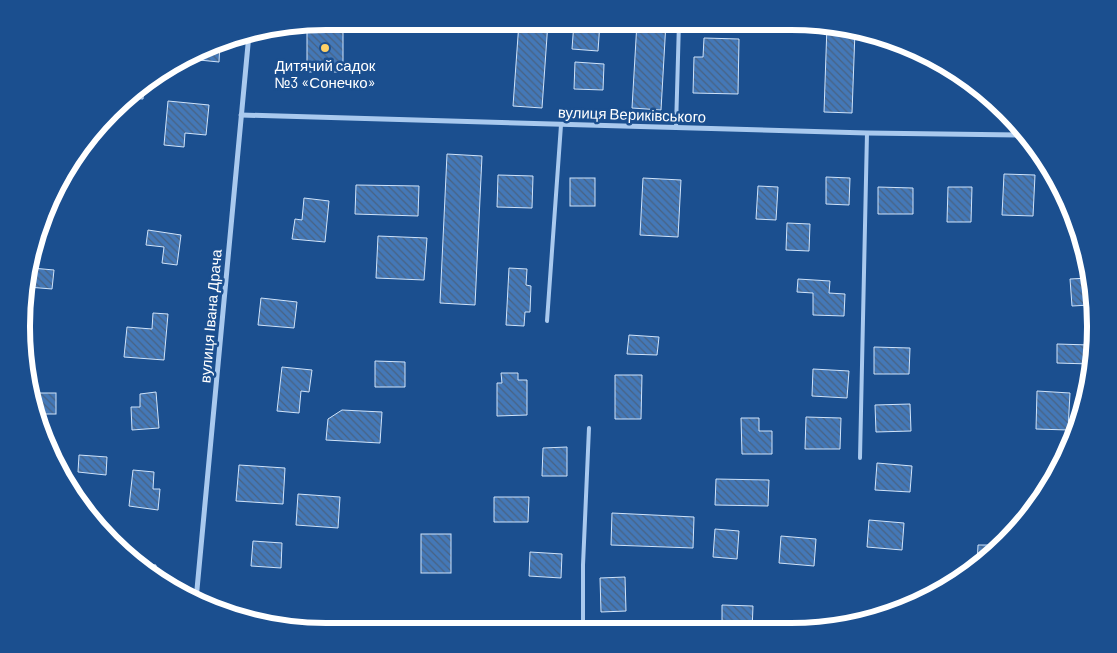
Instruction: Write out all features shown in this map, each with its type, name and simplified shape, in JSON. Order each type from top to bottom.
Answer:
[{"type":"street","name":"вулиця Івана Драча","points":[[197,593],[248,41]]},
{"type":"street","name":"вулиця Вериківського","points":[[241,115],[867,133],[1016,135]]},
{"type":"lane","points":[[676,128],[680,30]]},
{"type":"lane","points":[[547,322],[561,125]]},
{"type":"lane","points":[[860,458],[867,133]]},
{"type":"lane","points":[[583,623],[583,565],[589,428]]},
{"type":"building","name":"Дитячий садок №3 «Сонечко»","points":[[343,30],[343,72],[307,72],[307,31]]},
{"type":"building","points":[[518,30],[547,30],[542,108],[513,106]]},
{"type":"building","points":[[573,30],[599,30],[598,51],[572,49]]},
{"type":"building","points":[[637,30],[666,30],[661,110],[632,108]]},
{"type":"building","points":[[827,33],[855,37],[852,113],[824,112]]},
{"type":"building","points":[[704,38],[739,39],[738,94],[693,93],[694,57],[703,57]]},
{"type":"building","points":[[220,50],[219,62],[198,60]]},
{"type":"building","points":[[575,62],[604,64],[603,90],[574,89]]},
{"type":"building","points":[[143,93],[143,99],[137,99]]},
{"type":"building","points":[[168,101],[209,105],[206,135],[185,133],[184,147],[164,145]]},
{"type":"building","points":[[447,154],[482,156],[475,305],[440,303]]},
{"type":"building","points":[[1004,174],[1035,175],[1033,216],[1002,215]]},
{"type":"building","points":[[498,175],[533,176],[532,208],[497,207]]},
{"type":"building","points":[[826,177],[850,178],[849,205],[826,204]]},
{"type":"building","points":[[570,178],[595,178],[595,206],[570,206]]},
{"type":"building","points":[[643,178],[681,180],[678,237],[640,235]]},
{"type":"building","points":[[356,185],[419,186],[418,216],[355,214]]},
{"type":"building","points":[[758,186],[778,187],[776,220],[756,219]]},
{"type":"building","points":[[878,187],[913,188],[913,214],[878,214]]},
{"type":"building","points":[[948,187],[972,187],[971,222],[947,222]]},
{"type":"building","points":[[304,198],[329,201],[325,242],[292,239],[295,219],[302,220]]},
{"type":"building","points":[[787,223],[810,224],[809,251],[786,250]]},
{"type":"building","points":[[148,230],[181,235],[177,265],[162,263],[164,247],[146,245]]},
{"type":"building","points":[[378,236],[427,238],[424,280],[376,278]]},
{"type":"building","points":[[36,268],[54,270],[52,289],[33,287]]},
{"type":"building","points":[[509,268],[527,269],[526,285],[531,286],[530,312],[525,312],[524,326],[506,325]]},
{"type":"building","points":[[1082,278],[1086,305],[1072,306],[1070,279]]},
{"type":"building","points":[[798,279],[830,281],[829,293],[845,294],[844,316],[813,315],[813,293],[797,292]]},
{"type":"building","points":[[261,298],[297,302],[294,328],[258,325]]},
{"type":"building","points":[[153,313],[168,314],[164,360],[124,357],[127,327],[152,329]]},
{"type":"building","points":[[629,335],[659,337],[657,355],[627,354]]},
{"type":"building","points":[[1057,344],[1086,345],[1084,364],[1057,363]]},
{"type":"building","points":[[874,347],[910,348],[909,374],[874,374]]},
{"type":"building","points":[[375,361],[405,362],[405,387],[375,387]]},
{"type":"building","points":[[282,367],[312,370],[309,392],[301,391],[299,413],[277,411]]},
{"type":"building","points":[[813,369],[849,371],[847,398],[812,396]]},
{"type":"building","points":[[501,373],[518,373],[518,380],[527,380],[527,415],[497,416],[497,383],[502,383]]},
{"type":"building","points":[[615,375],[642,375],[641,419],[615,419]]},
{"type":"building","points":[[1037,391],[1070,393],[1068,430],[1036,429]]},
{"type":"building","points":[[156,392],[159,428],[132,430],[131,407],[140,407],[140,394]]},
{"type":"building","points":[[56,393],[56,414],[43,414],[38,394]]},
{"type":"building","points":[[910,404],[911,431],[876,432],[875,405]]},
{"type":"building","points":[[342,410],[382,412],[380,443],[326,440],[328,419]]},
{"type":"building","points":[[806,417],[841,418],[840,449],[805,449]]},
{"type":"building","points":[[741,418],[759,418],[759,431],[772,431],[772,454],[742,454]]},
{"type":"building","points":[[567,447],[567,476],[542,476],[543,448]]},
{"type":"building","points":[[79,455],[107,457],[106,475],[78,472]]},
{"type":"building","points":[[877,463],[912,466],[910,492],[875,490]]},
{"type":"building","points":[[239,465],[285,468],[283,504],[236,501]]},
{"type":"building","points":[[133,470],[154,472],[153,489],[160,489],[158,510],[129,506]]},
{"type":"building","points":[[716,479],[769,480],[768,506],[715,505]]},
{"type":"building","points":[[298,494],[340,497],[338,528],[296,525]]},
{"type":"building","points":[[494,497],[529,497],[528,522],[494,522]]},
{"type":"building","points":[[612,513],[694,517],[693,548],[611,545]]},
{"type":"building","points":[[869,520],[904,523],[902,550],[867,547]]},
{"type":"building","points":[[715,529],[739,531],[737,559],[713,557]]},
{"type":"building","points":[[421,534],[451,534],[451,573],[421,573]]},
{"type":"building","points":[[781,536],[816,539],[814,566],[779,563]]},
{"type":"building","points":[[253,541],[282,543],[281,568],[251,566]]},
{"type":"building","points":[[978,545],[990,545],[986,549],[977,556]]},
{"type":"building","points":[[530,552],[562,554],[561,578],[529,576]]},
{"type":"building","points":[[625,577],[626,611],[601,612],[600,578]]},
{"type":"building","points":[[722,605],[753,606],[752,623],[722,623]]},
{"type":"place","name":"Дитячий садок №3 «Сонечко»","points":[[325,48]]}]
